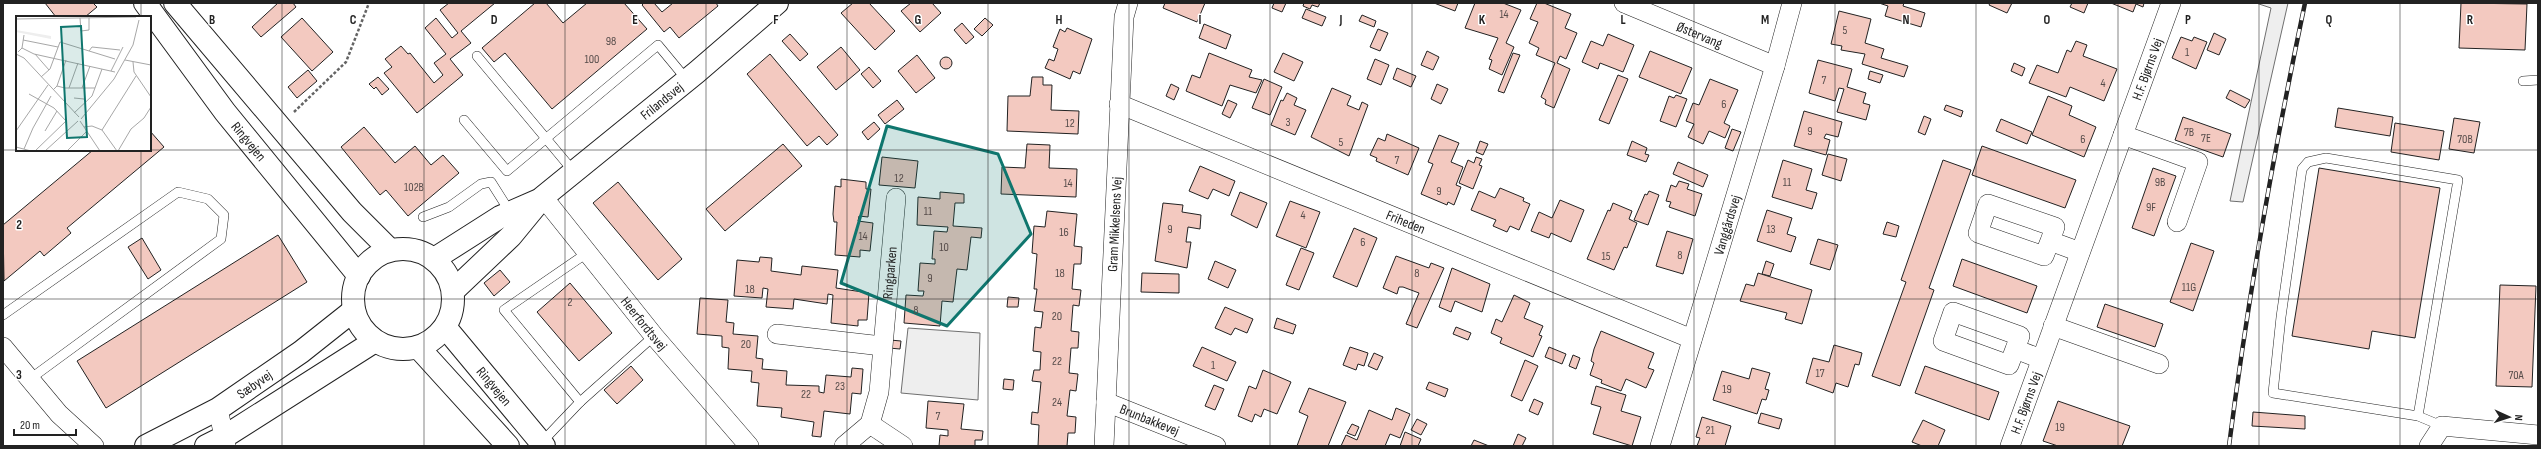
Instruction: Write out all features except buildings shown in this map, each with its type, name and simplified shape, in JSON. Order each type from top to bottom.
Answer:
[{"type":"main road","name":"Ringvejen","points":[[144,3],[225,112],[359,276]]},
{"type":"main road","points":[[175,3],[352,212],[390,250]]},
{"type":"main road","name":"Frilandsvej","points":[[453,291],[511,236],[544,197],[687,80],[777,3]]},
{"type":"main road","name":"Frilandsvej","points":[[434,259],[510,213],[544,197]]},
{"type":"main road","points":[[406,249],[420,252],[434,259],[449,279],[453,291],[452,309],[445,327],[428,342],[418,347],[403,349],[389,347],[375,341],[358,322],[354,310],[354,286],[359,276],[377,256],[390,250],[406,249]]},
{"type":"main road","name":"Sæbyvej","points":[[146,446],[218,409],[300,352],[354,310]]},
{"type":"main road","name":"Ringvejen","points":[[445,327],[543,444]]},
{"type":"main road","name":"Sæbyvej","points":[[219,443],[375,341]]},
{"type":"main road","points":[[418,347],[508,446]]},
{"type":"street","name":"Gram Mikkelsens Vej","points":[[1104,446],[1119,104],[1124,17],[1128,3]]},
{"type":"street","name":"Østervang","points":[[1624,3],[1776,66]]},
{"type":"street","name":"Vanggårdsvej","points":[[1660,446],[1776,66],[1792,3]]},
{"type":"street","name":"H.F. Bjørns Vej","points":[[2010,446],[2171,3]]},
{"type":"street","name":"Friheden","points":[[1119,104],[1692,339]]},
{"type":"street","points":[[2123,135],[2198,162],[2177,222]]},
{"type":"street","name":"Heerfordtsvej","points":[[544,197],[654,336],[749,446]]},
{"type":"street","name":"Ringparken","points":[[870,424],[879,392],[896,198]]},
{"type":"street","points":[[2050,241],[2080,252]]},
{"type":"street","points":[[2053,326],[2159,364]]},
{"type":"street","points":[[777,334],[882,346]]},
{"type":"street","points":[[3,347],[59,414],[94,446]]},
{"type":"street","name":"H.F. Bjørns Vej","points":[[2015,349],[2042,359]]},
{"type":"street","name":"Brunbakkevej","points":[[1106,402],[1216,446]]},
{"type":"street","points":[[218,409],[219,443]]},
{"type":"street","points":[[844,446],[870,424],[903,446]]},
{"type":"street","points":[[2429,446],[2442,426],[2538,434]]},
{"type":"lane","points":[[464,120],[507,171],[658,45],[687,80]]},
{"type":"lane","points":[[476,56],[574,172]]},
{"type":"lane","points":[[2523,81],[2538,80]]},
{"type":"lane","points":[[2418,416],[2458,180],[2326,158],[2308,162],[2302,169],[2281,317],[2273,393],[2418,416],[2442,426]]},
{"type":"lane","points":[[423,216],[449,207],[481,184],[490,182],[510,213]]},
{"type":"lane","points":[[3,315],[178,192],[208,199],[224,215],[221,239],[30,379]]},
{"type":"lane","points":[[580,402],[504,310],[587,253]]},
{"type":"lane","points":[[543,444],[580,402],[654,336]]},
{"type":"path","points":[[280,126],[346,62],[369,3]]},
{"type":"highlighted area","points":[[887,126],[998,154],[1031,234],[947,326],[841,283]]},
{"type":"shaded area","points":[[2256,3],[2288,3],[2243,202],[2230,201],[2271,8]]},
{"type":"shaded area","points":[[908,328],[980,333],[978,400],[901,393]]},
{"type":"railway","points":[[2229,446],[2236,390],[2262,224],[2305,3]]}]
